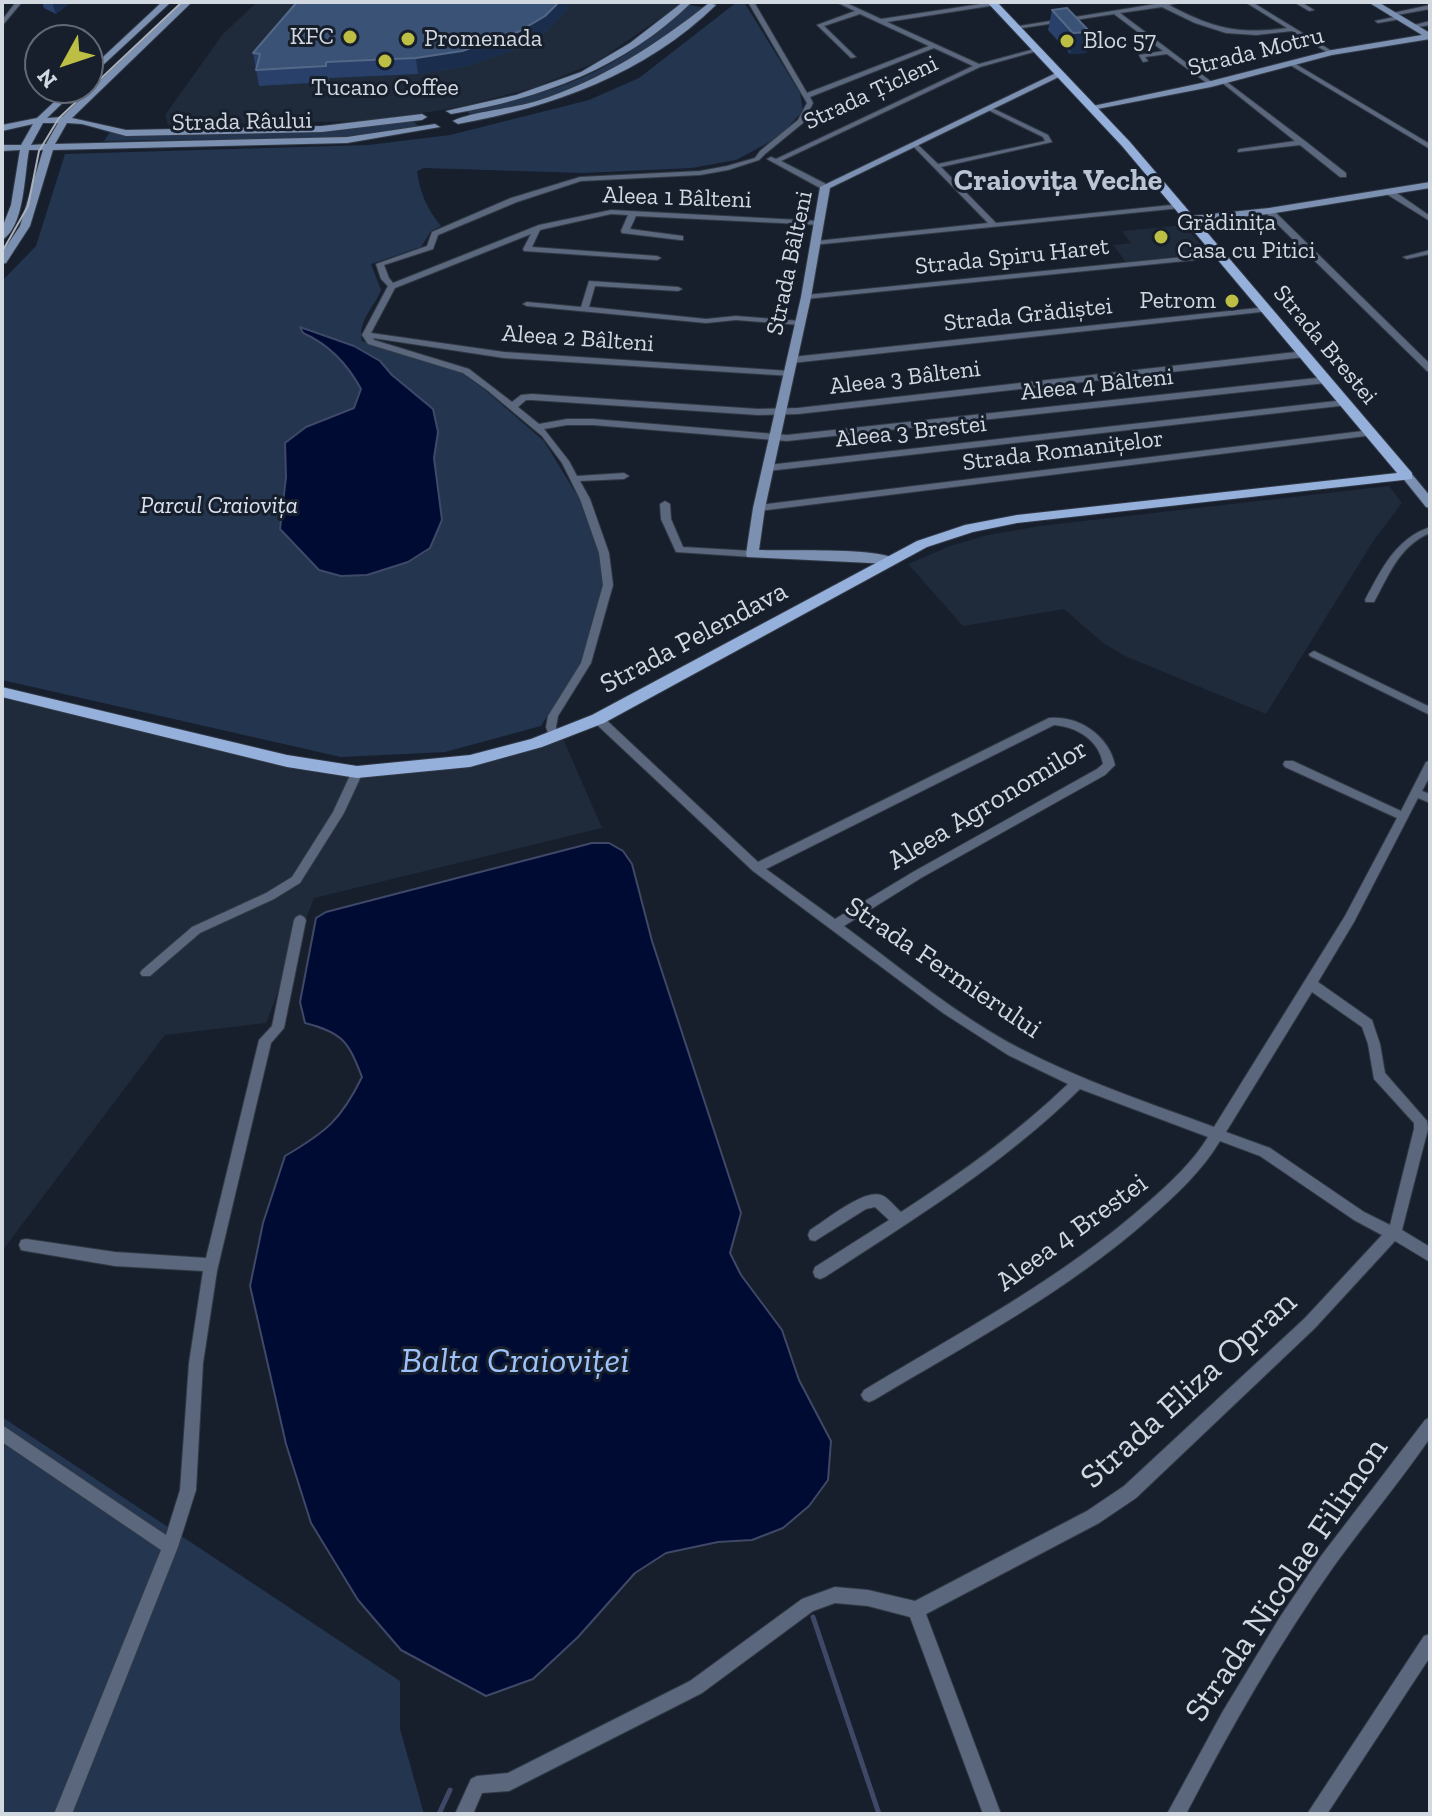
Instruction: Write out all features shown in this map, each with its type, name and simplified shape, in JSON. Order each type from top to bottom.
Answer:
[{"type":"main road","points":[[104,61],[167,2]]},
{"type":"main road","points":[[2,261],[25,226],[49,147],[64,120],[188,2]]},
{"type":"main road","name":"Strada Râului","points":[[7,126],[64,120],[126,133],[322,129],[422,117],[436,111],[451,111],[520,96],[571,79],[626,50],[690,2],[716,3]]},
{"type":"main road","points":[[1372,2],[1430,36]]},
{"type":"main road","name":"Strada Râului","points":[[2,150],[80,145],[347,140],[447,125],[563,97],[612,76],[644,57],[716,3]]},
{"type":"main road","name":"Strada Brestei","points":[[993,3],[1181,206],[1430,504]]},
{"type":"main road","name":"Strada Motru","points":[[1092,107],[1211,84],[1332,53],[1430,36]]},
{"type":"main road","name":"Strada Bâlteni","points":[[752,554],[759,508],[806,297],[825,187],[1061,74]]},
{"type":"main road","points":[[2,237],[16,210],[25,147],[40,121],[56,104]]},
{"type":"main road","points":[[7,126],[51,108]]},
{"type":"main road","points":[[37,191],[60,154],[96,137],[98,130],[75,108]]},
{"type":"main road","points":[[422,117],[423,124],[447,125],[459,115],[451,111]]},
{"type":"main road","points":[[2,150],[13,160],[22,177]]},
{"type":"main road","points":[[1192,219],[1269,211],[1430,185]]},
{"type":"main road","name":"Strada Pelendava","points":[[2,692],[287,761],[357,772],[470,761],[554,737],[598,719],[922,544],[970,528],[1017,519],[1407,476]]},
{"type":"main road","points":[[752,554],[843,555],[891,560]]},
{"type":"street","points":[[751,2],[810,103],[808,113],[786,136],[760,152],[760,156]]},
{"type":"street","points":[[839,2],[978,66]]},
{"type":"street","points":[[1016,27],[1180,2]]},
{"type":"street","points":[[1248,2],[1332,53]]},
{"type":"street","points":[[1297,2],[1311,10]]},
{"type":"street","points":[[880,21],[993,3]]},
{"type":"street","points":[[2,4],[17,4]]},
{"type":"street","points":[[2,24],[17,4]]},
{"type":"street","points":[[1164,5],[1217,29],[1250,36],[1314,30]]},
{"type":"street","points":[[1378,21],[1430,7]]},
{"type":"street","points":[[853,57],[820,25],[859,12]]},
{"type":"street","points":[[1115,12],[1211,84]]},
{"type":"street","points":[[1413,26],[1430,23]]},
{"type":"street","points":[[805,96],[934,46]]},
{"type":"street","name":"Strada Țicleni","points":[[776,161],[978,66],[1038,50]]},
{"type":"street","points":[[1145,61],[1141,56],[1167,52]]},
{"type":"street","points":[[1292,64],[1430,147]]},
{"type":"street","points":[[1223,81],[1343,175]]},
{"type":"street","points":[[937,166],[1049,142],[1046,136],[990,109]]},
{"type":"street","points":[[1411,136],[1420,133]]},
{"type":"street","points":[[1240,151],[1303,142]]},
{"type":"street","points":[[914,144],[994,225]]},
{"type":"street","points":[[554,737],[551,727],[553,716],[586,663],[608,585],[604,553],[575,479],[538,427],[466,371],[371,342],[366,335],[392,286],[385,279],[380,264],[430,247],[435,234],[442,230],[562,183],[615,176],[700,173],[728,168],[760,156],[776,161]]},
{"type":"street","name":"Strada Țicleni","points":[[776,161],[825,187]]},
{"type":"street","points":[[1391,193],[1430,219]]},
{"type":"street","points":[[816,243],[1181,206]]},
{"type":"street","points":[[1269,211],[1430,369]]},
{"type":"street","name":"Aleea 1 Bâlteni","points":[[392,286],[537,229],[602,212],[818,223]]},
{"type":"street","points":[[633,213],[625,231],[680,238]]},
{"type":"street","points":[[537,229],[527,249],[657,258]]},
{"type":"street","points":[[1407,257],[1430,252]]},
{"type":"street","name":"Strada Spiru Haret","points":[[806,297],[1222,255]]},
{"type":"street","points":[[584,309],[592,283],[678,289]]},
{"type":"street","points":[[527,304],[706,321],[747,318],[800,323]]},
{"type":"street","name":"Strada Grădiștei","points":[[792,360],[1267,309]]},
{"type":"street","name":"Aleea 2 Bâlteni","points":[[366,335],[504,355],[789,374]]},
{"type":"street","name":"Aleea 3 Bâlteni","points":[[513,406],[524,397],[532,397],[780,412],[1305,354]]},
{"type":"street","name":"Aleea 4 Bâlteni","points":[[538,427],[593,422],[775,437],[829,434],[1326,380]]},
{"type":"street","name":"Aleea 3 Brestei","points":[[768,468],[1345,403]]},
{"type":"street","name":"Strada Romanițelor","points":[[759,508],[1371,433]]},
{"type":"street","points":[[575,479],[624,476]]},
{"type":"street","points":[[665,504],[666,519],[679,550],[752,554]]},
{"type":"street","points":[[1370,600],[1401,546],[1415,535],[1430,530]]},
{"type":"street","points":[[1314,654],[1430,711]]},
{"type":"street","name":"Strada Fermierului","points":[[598,719],[757,868],[947,1009],[1000,1043],[1078,1083],[1217,1132],[1291,1166],[1358,1215],[1395,1231],[1430,1255]]},
{"type":"street","name":"Aleea Agronomilor","points":[[757,868],[1053,721],[1063,721],[1083,729],[1104,750],[1109,765],[1101,772],[917,875],[834,926]]},
{"type":"street","points":[[1289,764],[1402,816]]},
{"type":"street","name":"Aleea 4 Brestei","points":[[869,1395],[1066,1275],[1133,1226],[1186,1177],[1204,1156],[1350,919],[1430,765]]},
{"type":"street","points":[[146,973],[196,930],[270,896],[296,880],[338,813],[357,772]]},
{"type":"street","points":[[1415,792],[1430,799]]},
{"type":"street","points":[[63,1814],[170,1547],[188,1490],[196,1363],[211,1265],[265,1040],[278,1028],[300,920]]},
{"type":"street","points":[[1309,983],[1367,1024],[1379,1075],[1420,1121],[1421,1129],[1395,1231]]},
{"type":"street","points":[[820,1272],[1018,1138],[1078,1083]]},
{"type":"street","points":[[815,1235],[863,1203],[878,1200],[899,1220]]},
{"type":"street","name":"Strada Eliza Opran","points":[[916,1610],[1093,1517],[1130,1492],[1310,1323],[1395,1231]]},
{"type":"street","points":[[26,1245],[115,1259],[211,1265]]},
{"type":"street","name":"Strada Nicolae Filimon","points":[[1176,1814],[1215,1737],[1274,1640],[1373,1498],[1430,1425]]},
{"type":"street","points":[[2,1433],[170,1547]]},
{"type":"street","points":[[464,1814],[477,1785],[509,1782],[696,1687],[808,1605],[835,1595],[868,1598],[916,1610],[992,1814]]},
{"type":"street","points":[[1316,1814],[1430,1642]]},
{"type":"shaded area","points":[[257,2],[684,2],[595,63],[533,88],[459,107],[374,121],[168,125],[165,115],[223,34]]},
{"type":"shaded area","name":"Grădinița Casa cu Pitici","points":[[1184,225],[1208,253],[1126,262],[1113,245],[1131,243],[1122,231]]},
{"type":"shaded area","points":[[1389,486],[1402,503],[1372,543],[1266,714],[1127,657],[1103,643],[1064,609],[963,626],[908,564],[950,546],[988,535],[1040,526]]},
{"type":"shaded area","points":[[2,691],[357,772],[420,768],[561,734],[602,828],[314,898],[266,1023],[165,1035],[2,1251]]},
{"type":"green space","name":"Parcul Craiovița","points":[[737,2],[744,2],[800,93],[803,111],[779,137],[736,160],[692,168],[583,173],[424,168],[417,171],[420,186],[428,207],[441,226],[431,231],[421,247],[371,264],[381,290],[364,321],[362,341],[462,373],[544,441],[580,500],[599,554],[603,586],[580,665],[541,726],[445,752],[341,757],[2,680],[2,281],[36,246],[65,154],[368,145],[450,135],[589,100],[639,78]]},
{"type":"green space","points":[[690,5],[704,8],[625,66],[596,80],[508,108],[471,116],[467,111],[537,94],[588,75],[627,54]]},
{"type":"green space","points":[[413,121],[420,128],[372,136],[104,141],[110,132],[323,131]]},
{"type":"green space","points":[[2,1417],[400,1681],[400,1729],[424,1814],[2,1814]]},
{"type":"water","points":[[300,327],[354,346],[380,361],[433,409],[438,432],[434,458],[442,520],[430,548],[408,562],[367,575],[341,576],[319,570],[280,529],[286,477],[285,443],[306,427],[354,408],[361,389],[336,356],[303,333]]},
{"type":"water","name":"Balta Craioviței","points":[[592,843],[609,843],[623,851],[632,864],[652,941],[741,1213],[730,1253],[741,1275],[782,1330],[799,1380],[831,1441],[828,1480],[809,1506],[783,1528],[752,1540],[718,1542],[666,1553],[635,1573],[578,1637],[533,1679],[486,1696],[401,1650],[358,1600],[311,1523],[286,1444],[250,1286],[263,1223],[285,1156],[331,1124],[362,1077],[353,1055],[342,1040],[305,1023],[300,1002],[316,918],[326,912]]},
{"type":"building","name":"Promenada","points":[[297,2],[559,2],[545,16],[520,31],[462,51],[416,58],[326,62],[326,66],[256,70],[260,54],[253,53]]},
{"type":"building","points":[[1067,8],[1090,32],[1073,33],[1052,10]]},
{"type":"waterway","points":[[813,1617],[879,1814]]},
{"type":"waterway","points":[[439,1814],[450,1790]]},
{"type":"tram line","points":[[2,252],[28,206],[39,151],[59,118],[182,2]]},
{"type":"place","name":"KFC","points":[[350,37]]},
{"type":"place","name":"Promenada","points":[[408,39]]},
{"type":"place","name":"Bloc 57","points":[[1067,41]]},
{"type":"place","name":"Tucano Coffee","points":[[385,61]]},
{"type":"place","name":"Grădinița Casa cu Pitici","points":[[1161,237]]},
{"type":"place","name":"Petrom","points":[[1232,301]]},
{"type":"district","name":"Craiovița Veche","points":[[1058,181]]}]
